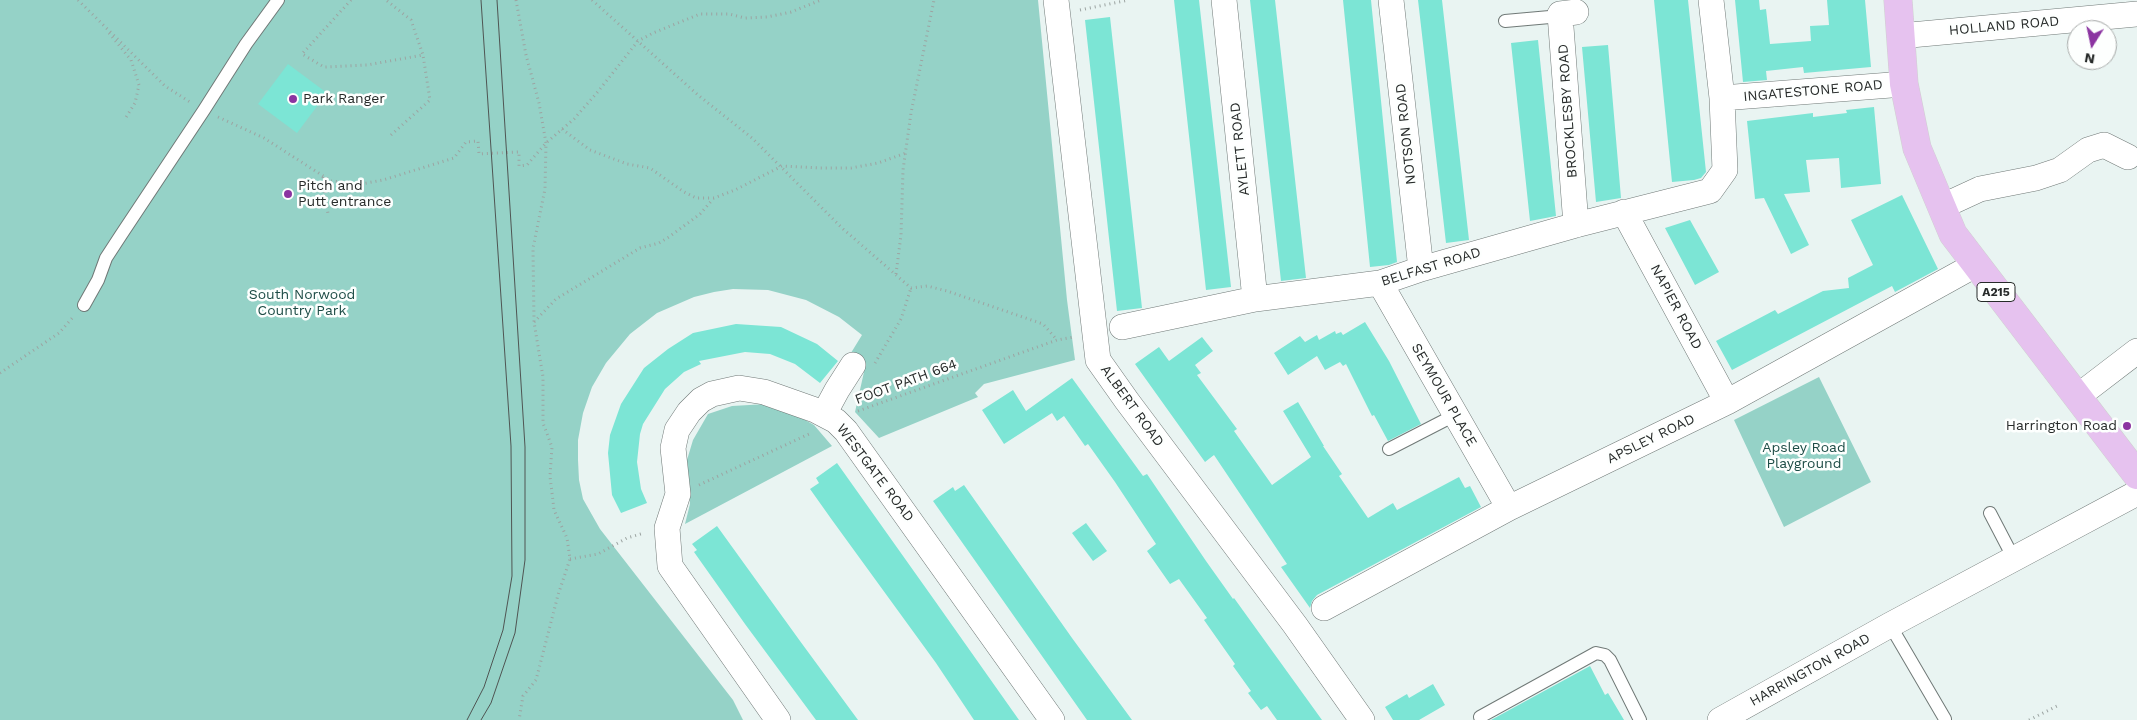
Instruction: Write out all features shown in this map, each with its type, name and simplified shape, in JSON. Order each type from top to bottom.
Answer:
[{"type":"main road","name":"A215","points":[[1898,0],[1904,84],[1917,148],[1953,234],[2137,475]]},
{"type":"street","name":"AYLETT ROAD","points":[[1224,0],[1256,299]]},
{"type":"street","name":"NOTSON ROAD","points":[[1391,0],[1421,269]]},
{"type":"street","points":[[1711,0],[1722,98]]},
{"type":"street","name":"ALBERT ROAD","points":[[1057,8],[1098,360],[1295,625],[1362,720]]},
{"type":"street","name":"BROCKLESBY ROAD","points":[[1568,14],[1576,224]]},
{"type":"street","name":"HOLLAND ROAD","points":[[1900,36],[2137,14]]},
{"type":"street","name":"INGATESTONE ROAD","points":[[1722,98],[1904,84]]},
{"type":"street","name":"BELFAST ROAD","points":[[1122,327],[1256,299],[1380,283],[1421,269],[1576,224],[1710,191],[1725,170],[1722,98]]},
{"type":"street","points":[[1941,207],[1980,189],[2036,178],[2060,170],[2088,150],[2104,145],[2128,157]]},
{"type":"street","name":"NAPIER ROAD","points":[[1624,212],[1727,402]]},
{"type":"street","name":"APSLEY ROAD","points":[[1324,608],[1508,508],[1727,402],[1975,265]]},
{"type":"street","name":"SEYMOUR PLACE","points":[[1380,283],[1508,508]]},
{"type":"street","points":[[2077,396],[2137,351]]},
{"type":"street","points":[[838,416],[837,390],[863,366]]},
{"type":"street","name":"WESTGATE ROAD","points":[[778,720],[670,566],[667,528],[678,494],[673,448],[677,430],[689,412],[701,400],[712,394],[739,388],[764,392],[838,416],[846,431],[1052,720]]},
{"type":"street","name":"HARRINGTON ROAD","points":[[1720,720],[1890,625],[2137,493]]},
{"type":"lane","points":[[84,305],[98,280],[106,258],[246,44],[278,0]]},
{"type":"lane","points":[[1505,21],[1568,14]]},
{"type":"lane","points":[[1389,449],[1455,414]]},
{"type":"lane","points":[[1990,513],[2014,559]]},
{"type":"lane","points":[[1890,625],[1945,719]]},
{"type":"lane","points":[[1480,717],[1596,653],[1605,655],[1610,660],[1640,720]]},
{"type":"path","points":[[78,0],[165,86],[204,110],[264,138],[331,181],[361,184],[383,180],[454,158],[466,142],[478,141],[479,154],[519,152],[519,166],[527,166],[546,143],[596,94],[638,41],[653,32],[700,14],[729,14],[745,18],[767,17],[791,12],[821,0]]},
{"type":"path","points":[[351,0],[302,54],[324,67],[367,65],[423,55]]},
{"type":"path","points":[[386,0],[411,20],[423,55],[430,100],[391,135]]},
{"type":"path","points":[[516,0],[526,55],[540,103],[546,143],[544,189],[533,248],[534,322],[543,377],[543,423],[552,447],[550,476],[554,510],[567,538],[570,559],[558,594],[536,680],[523,696],[519,720]]},
{"type":"path","points":[[592,0],[782,166],[842,228],[911,288]]},
{"type":"path","points":[[896,274],[902,235],[901,195],[906,153],[918,75],[934,0]]},
{"type":"path","points":[[1057,8],[1129,0]]},
{"type":"path","points":[[98,19],[131,60],[139,85],[135,103],[124,119]]},
{"type":"path","points":[[562,129],[590,150],[627,164],[650,168],[684,192],[696,198],[714,198],[735,190],[782,166],[851,168],[878,163],[906,153]]},
{"type":"path","points":[[323,176],[328,214]]},
{"type":"path","points":[[534,322],[556,299],[640,248],[658,243],[669,237],[700,214],[714,198]]},
{"type":"path","points":[[911,288],[927,286],[947,291],[1043,324],[1057,340]]},
{"type":"path","points":[[863,366],[901,319],[911,288]]},
{"type":"path","points":[[0,374],[59,334],[84,305]]},
{"type":"path","name":"FOOT PATH 664","points":[[678,494],[838,416],[1057,340],[1094,333]]},
{"type":"path","points":[[838,416],[857,402]]},
{"type":"path","points":[[570,559],[598,554],[627,538],[667,528]]},
{"type":"path","points":[[2029,720],[2059,705]]},
{"type":"green space","name":"South Norwood Country Park","points":[[0,0],[1038,0],[1067,300],[1075,360],[984,384],[975,393],[978,397],[879,438],[855,412],[864,372],[846,361],[862,335],[839,317],[806,300],[768,290],[733,289],[714,292],[694,297],[657,313],[630,334],[606,363],[592,387],[583,413],[578,440],[578,460],[579,480],[583,499],[600,529],[733,700],[743,720],[0,720]]},
{"type":"green space","name":"Apsley Road Playground","points":[[1819,377],[1871,482],[1784,527],[1734,420]]},
{"type":"green space","points":[[767,404],[793,413],[814,425],[832,446],[685,524],[690,504],[687,460],[693,440],[708,414],[732,406]]},
{"type":"building","points":[[1174,0],[1199,0],[1231,287],[1206,290]]},
{"type":"building","points":[[1250,0],[1275,0],[1306,278],[1281,281]]},
{"type":"building","points":[[1343,0],[1371,0],[1397,262],[1389,265],[1370,267]]},
{"type":"building","points":[[1418,0],[1442,0],[1469,240],[1446,243]]},
{"type":"building","points":[[1654,0],[1688,0],[1706,172],[1701,178],[1694,180],[1672,182]]},
{"type":"building","points":[[1735,0],[1759,0],[1760,10],[1766,9],[1770,44],[1811,41],[1810,26],[1829,25],[1827,0],[1865,0],[1871,67],[1804,73],[1803,67],[1766,71],[1767,80],[1743,82]]},
{"type":"building","points":[[1110,17],[1142,308],[1117,311],[1085,20]]},
{"type":"building","points":[[1538,40],[1556,216],[1530,221],[1511,43]]},
{"type":"building","points":[[1608,45],[1621,198],[1596,202],[1582,47]]},
{"type":"building","name":"Park Ranger","points":[[288,64],[327,93],[297,133],[258,104]]},
{"type":"building","points":[[1874,107],[1881,184],[1841,188],[1839,158],[1806,160],[1810,192],[1784,194],[1809,245],[1791,254],[1764,198],[1755,199],[1747,121],[1813,113],[1813,117],[1847,113],[1846,110]]},
{"type":"building","points":[[1902,195],[1938,269],[1895,292],[1892,286],[1732,370],[1716,341],[1775,310],[1778,314],[1823,291],[1849,288],[1848,278],[1873,265],[1851,220]]},
{"type":"building","points":[[1690,220],[1719,272],[1695,285],[1665,228]]},
{"type":"building","points":[[1365,322],[1389,361],[1421,424],[1388,441],[1374,415],[1372,416],[1346,364],[1343,366],[1340,362],[1325,370],[1317,356],[1288,375],[1274,353],[1300,336],[1305,342],[1317,335],[1319,340],[1335,331],[1336,334],[1341,332],[1343,335]]},
{"type":"building","points":[[736,324],[781,327],[817,344],[838,361],[820,383],[795,364],[770,354],[745,352],[699,361],[701,364],[684,372],[665,389],[643,424],[637,462],[641,489],[647,503],[621,513],[612,495],[608,453],[610,435],[621,404],[644,368],[668,349],[693,333]]},
{"type":"building","points":[[1202,337],[1213,351],[1195,365],[1201,373],[1197,375],[1237,429],[1234,431],[1272,485],[1311,457],[1283,411],[1298,402],[1323,446],[1342,474],[1339,476],[1368,518],[1393,503],[1397,510],[1459,477],[1465,488],[1470,486],[1481,507],[1317,595],[1312,601],[1310,608],[1281,567],[1287,564],[1214,455],[1205,462],[1135,364],[1159,347],[1169,361]]},
{"type":"building","points":[[1072,378],[1143,476],[1147,474],[1233,599],[1322,720],[1277,720],[1267,706],[1261,710],[1248,693],[1251,691],[1233,666],[1235,664],[1204,620],[1207,618],[1179,579],[1170,584],[1147,551],[1156,544],[1088,444],[1085,446],[1064,416],[1057,421],[1052,413],[1004,444],[982,410],[1013,390],[1026,411]]},
{"type":"building","points":[[837,463],[1019,720],[974,720],[936,663],[810,489],[819,483],[816,478]]},
{"type":"building","points":[[964,485],[1132,720],[1087,720],[933,501],[953,487],[955,491]]},
{"type":"building","points":[[1086,523],[1107,551],[1093,561],[1072,533]]},
{"type":"building","points":[[717,526],[858,720],[816,720],[745,624],[694,552],[697,550],[692,544]]},
{"type":"building","points":[[1590,666],[1605,695],[1608,693],[1624,720],[1491,720]]},
{"type":"building","points":[[1433,684],[1445,705],[1419,720],[1393,720],[1385,707],[1407,694],[1409,698]]},
{"type":"tram line","points":[[467,720],[484,687],[503,630],[512,576],[511,446],[481,0]]},
{"type":"tram line","points":[[481,720],[491,703],[515,633],[525,560],[525,447],[497,0]]},
{"type":"place","name":"Park Ranger","points":[[293,99]]},
{"type":"place","name":"Pitch and Putt entrance","points":[[288,194]]},
{"type":"place","name":"Harrington Road","points":[[2127,426]]}]
